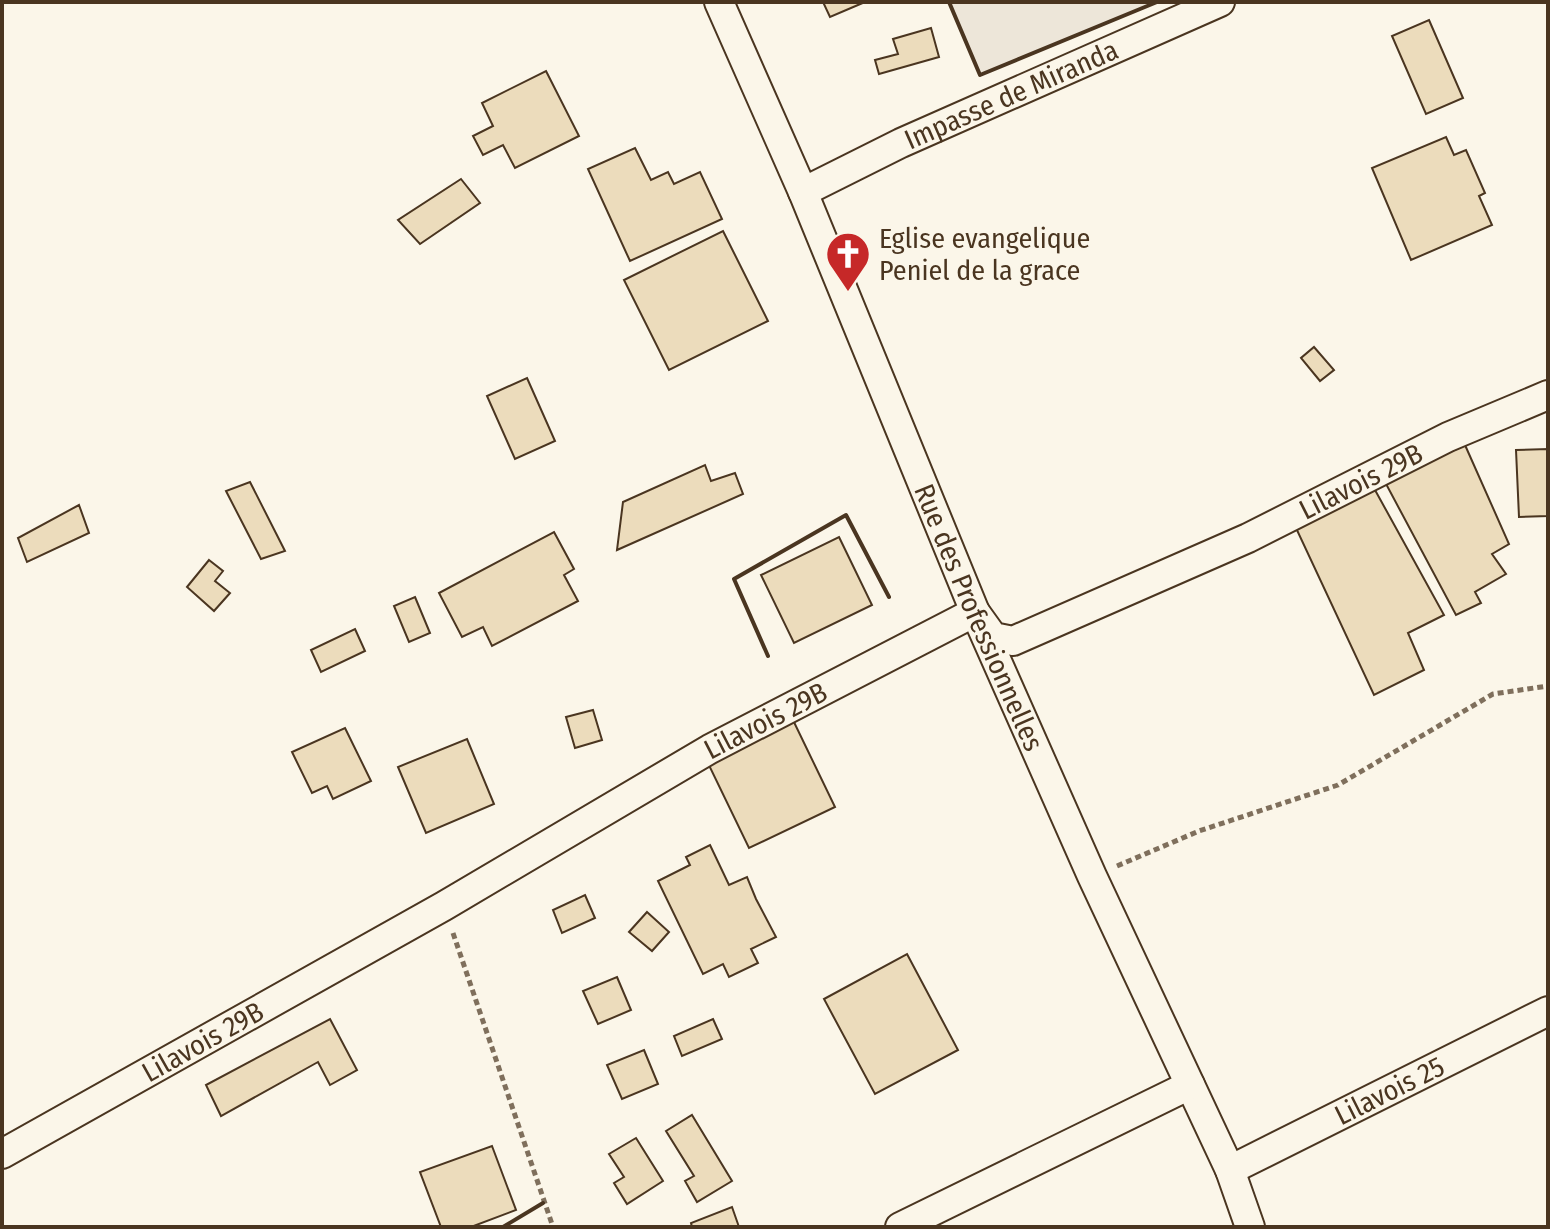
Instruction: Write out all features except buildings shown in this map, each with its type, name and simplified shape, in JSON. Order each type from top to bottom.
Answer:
[{"type":"street","name":"Rue des Professionnelles","points":[[719,2],[803,192],[975,612],[1092,876],[1230,1170],[1250,1227]]},
{"type":"street","name":"Impasse de Miranda","points":[[803,192],[901,143],[1220,2]]},
{"type":"street","name":"Lilavois 29B","points":[[2,1154],[444,906],[710,749],[975,612],[993,637],[1013,641],[1248,538],[1448,437],[1548,395]]},
{"type":"street","name":"Lilavois 25","points":[[1230,1170],[1548,1011]]},
{"type":"street","points":[[900,1227],[1190,1085]]},
{"type":"path","points":[[1092,876],[1199,831],[1338,785],[1493,694],[1548,686]]},
{"type":"path","points":[[444,906],[553,1227]]},
{"type":"shaded area","points":[[949,2],[1157,2],[980,75]]},
{"type":"wall","points":[[949,2],[980,75],[1157,2]]},
{"type":"wall","points":[[768,656],[734,579],[846,515],[889,597]]},
{"type":"wall","points":[[503,1227],[543,1203]]},
{"type":"place","name":"Eglise evangelique Peniel de la grace","points":[[848,293]]}]
